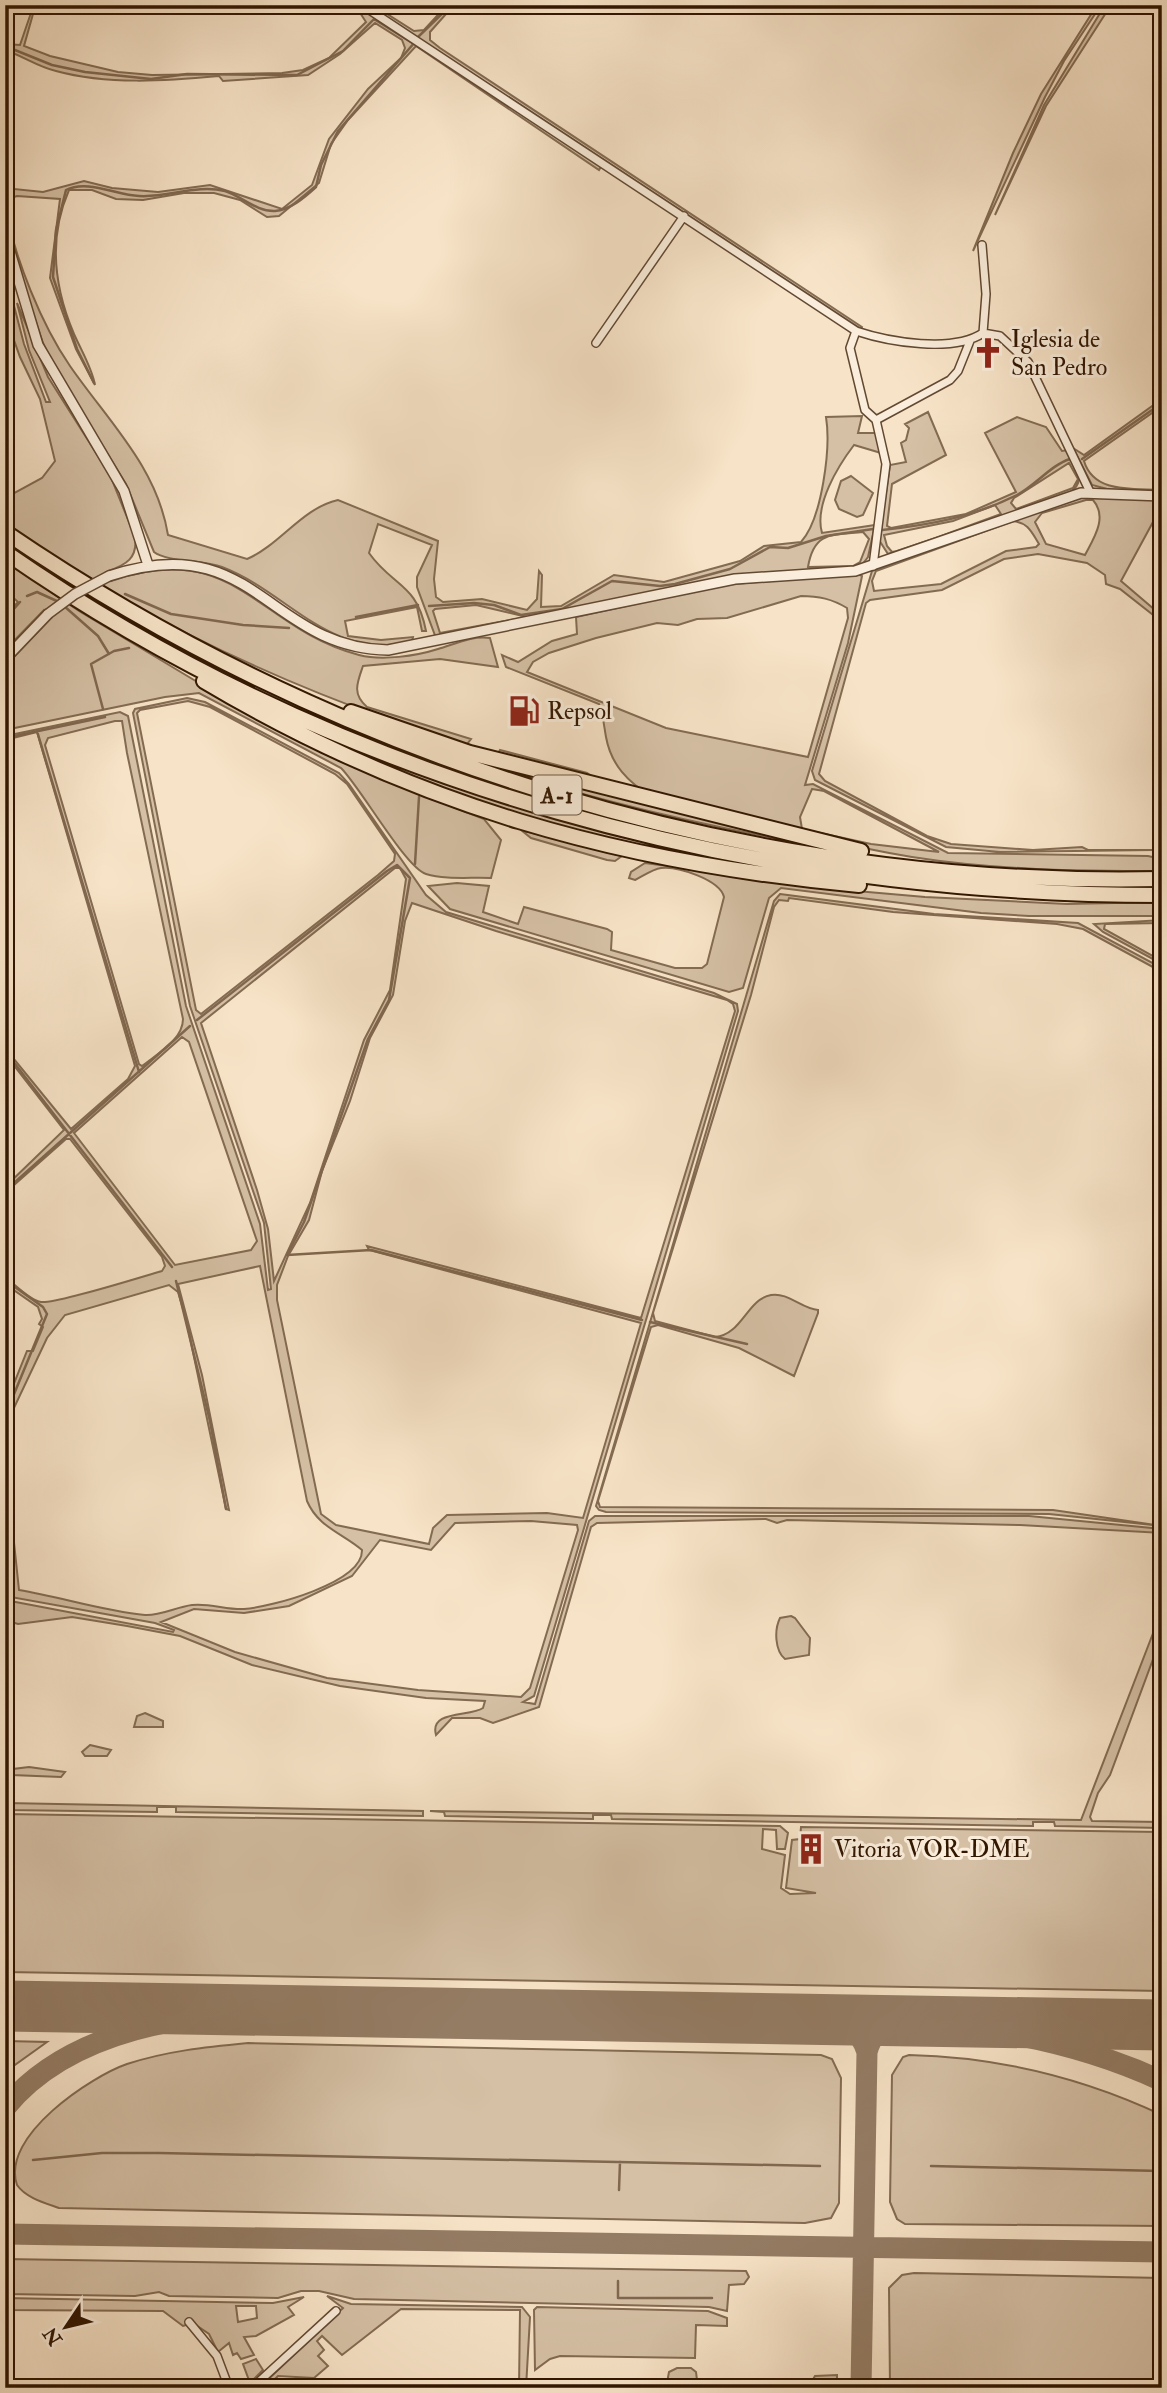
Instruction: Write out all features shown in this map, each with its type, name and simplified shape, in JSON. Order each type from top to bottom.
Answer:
[{"type":"highway","points":[[5,532],[148,622],[253,677],[470,754],[923,868],[1052,877],[1162,879]]},
{"type":"highway","name":"A-1","points":[[5,552],[139,637],[295,715],[367,746],[519,801],[660,839],[782,865],[914,883],[990,890],[1162,895]]},
{"type":"highway","points":[[139,637],[171,661],[219,690],[342,755],[440,796],[542,830],[649,857],[737,872],[947,894],[990,890]]},
{"type":"street","points":[[362,5],[856,331],[951,345],[970,341],[983,333],[1000,336],[1028,362],[1090,492]]},
{"type":"street","points":[[596,343],[684,216]]},
{"type":"street","points":[[5,235],[38,345],[124,491],[148,565]]},
{"type":"street","points":[[982,245],[986,294],[983,333]]},
{"type":"street","points":[[856,331],[850,348],[865,410],[876,419],[887,464],[873,566]]},
{"type":"street","points":[[876,419],[950,380],[958,371],[970,341]]},
{"type":"street","points":[[5,659],[48,614],[75,594],[110,576],[148,565],[170,562],[212,568],[249,586],[320,635],[362,649],[388,650],[432,644],[736,579],[841,573],[873,566],[1044,504],[1090,492],[1162,496]]},
{"type":"street","points":[[252,2388],[336,2311]]},
{"type":"street","points":[[189,2322],[217,2356],[229,2388]]},
{"type":"shaded area","points":[[40,5],[33,14],[24,46],[50,56],[118,72],[152,75],[282,73],[303,70],[329,58],[366,22],[355,5],[359,5],[602,165],[599,170],[416,46],[348,120],[331,144],[319,183],[279,216],[267,217],[240,200],[214,193],[184,193],[143,200],[116,199],[92,190],[69,190],[58,226],[58,280],[67,316],[95,385],[76,349],[50,278],[60,199],[17,196],[5,200],[5,188],[43,192],[84,181],[112,188],[158,192],[210,185],[282,209],[312,185],[329,139],[368,89],[401,58],[405,48],[402,40],[375,23],[340,54],[308,75],[223,81],[219,76],[158,80],[96,78],[49,69],[5,50],[5,44],[20,45],[33,7]]},
{"type":"shaded area","points":[[368,5],[373,5],[414,31],[424,30],[447,5],[454,5],[430,32],[430,40],[440,48],[862,327],[861,329]]},
{"type":"shaded area","points":[[1097,5],[1101,5],[1064,61],[1045,97],[973,251],[1013,153],[1041,94]]},
{"type":"shaded area","points":[[1105,5],[1111,5],[1046,106],[995,215],[1044,105]]},
{"type":"shaded area","points":[[5,209],[23,270],[49,331],[70,366],[142,466],[162,510],[168,535],[247,559],[270,545],[302,518],[325,504],[338,500],[438,541],[434,579],[436,597],[443,602],[482,599],[527,610],[537,599],[539,571],[542,575],[541,607],[561,606],[614,575],[664,582],[740,561],[764,546],[801,542],[814,517],[823,482],[827,446],[826,417],[862,416],[858,433],[876,433],[881,453],[854,445],[829,486],[820,522],[822,533],[875,525],[868,557],[861,566],[727,577],[436,638],[417,587],[417,577],[432,545],[378,524],[369,553],[417,603],[426,631],[422,631],[417,607],[345,621],[348,636],[381,640],[413,637],[412,642],[383,645],[357,642],[333,633],[246,578],[222,567],[167,558],[154,552],[126,484],[57,372],[43,343],[5,223]],"holes":[[[863,532],[869,539],[860,562],[853,566],[808,567],[815,547],[826,537]],[[476,605],[527,617],[440,633],[433,611],[435,609]]]},
{"type":"shaded area","points":[[5,246],[11,275],[8,283],[24,344],[46,402],[50,402],[29,350],[17,303],[48,377],[110,475],[135,537],[133,555],[120,566],[108,571],[111,581],[153,570],[188,570],[217,578],[324,643],[368,657],[409,656],[471,639],[490,638],[498,667],[440,659],[363,666],[358,683],[359,698],[367,707],[471,739],[467,744],[429,736],[241,660],[96,584],[5,524],[5,498],[42,478],[55,461],[40,399],[20,357],[5,315]]},
{"type":"shaded area","points":[[1162,399],[1162,406],[1084,461],[1089,472],[1105,484],[1127,489],[1162,490],[1162,493],[1111,490],[1092,485],[1073,448],[1084,455]]},
{"type":"shaded area","points":[[928,412],[946,455],[892,484],[887,526],[891,528],[966,514],[1016,492],[985,433],[1017,417],[1046,427],[1062,451],[1068,450],[1078,473],[1079,479],[1078,484],[1069,493],[938,537],[1001,514],[995,505],[953,521],[884,535],[887,546],[892,552],[896,551],[888,554],[879,540],[890,465],[906,462],[901,443],[906,440],[909,428],[905,424]],"holes":[[[1069,463],[1078,479],[1073,488],[1016,509],[1011,503],[1014,498]]]},
{"type":"shaded area","points":[[851,476],[873,493],[863,515],[857,517],[839,509],[835,500],[841,481]]},
{"type":"shaded area","points":[[1084,496],[1162,500],[1162,524],[1153,522],[1121,581],[1162,616],[1162,622],[1120,589],[1106,584],[1105,575],[1087,563],[1038,554],[1004,559],[942,590],[870,600],[866,603],[819,774],[825,781],[927,836],[951,844],[1033,850],[1082,847],[1088,850],[1154,850],[1000,852],[946,847],[815,780],[812,771],[872,571],[1002,525],[876,571],[872,581],[874,591],[941,584],[1006,551],[1036,547],[1039,544],[1029,528],[1013,521]],"holes":[[[1093,500],[1099,520],[1085,555],[1046,544],[1035,522],[1042,513]]]},
{"type":"shaded area","points":[[5,539],[143,630],[127,623],[5,546]]},
{"type":"shaded area","points":[[5,561],[79,611],[214,692],[328,754],[392,783],[484,819],[501,840],[491,878],[450,878],[426,874],[417,868],[395,843],[341,768],[199,693],[165,697],[5,730],[5,666],[51,618],[44,610],[5,650],[5,616],[18,602],[5,590]]},
{"type":"shaded area","points":[[858,574],[862,576],[848,643],[805,785],[813,784],[948,853],[1148,856],[1162,859],[1162,871],[1005,867],[912,857],[814,837],[652,797],[628,779],[616,764],[608,747],[599,704],[506,667],[502,655],[518,662],[552,641],[577,634],[576,617],[722,585]],"holes":[[[801,596],[820,597],[836,602],[847,608],[848,618],[808,757],[666,728],[527,672],[533,662],[549,653],[596,638],[657,623],[678,625],[697,619],[727,618]],[[812,789],[824,791],[939,852],[871,844],[802,829],[800,817]]]},
{"type":"shaded area","points":[[183,650],[380,739],[752,847],[1162,884],[1162,890],[1045,888],[841,869],[644,830],[471,779],[378,744],[264,694]]},
{"type":"shaded area","points":[[187,698],[205,702],[339,773],[349,784],[426,895],[446,912],[714,993],[737,1004],[738,1011],[534,1696],[523,1702],[535,1704],[589,1521],[595,1516],[1029,1516],[1162,1529],[1162,1533],[1020,1525],[787,1520],[777,1523],[766,1519],[597,1523],[591,1527],[539,1707],[493,1723],[480,1718],[452,1718],[436,1735],[435,1727],[439,1721],[477,1711],[483,1708],[485,1701],[426,1698],[340,1686],[252,1665],[180,1636],[127,1626],[72,1617],[18,1624],[5,1620],[5,1600],[173,1632],[174,1630],[155,1623],[5,1596],[5,1510],[13,1533],[19,1590],[145,1615],[192,1605],[244,1609],[274,1604],[332,1583],[348,1573],[358,1562],[362,1550],[317,1517],[307,1501],[260,1266],[178,1284],[202,1375],[229,1510],[226,1509],[186,1319],[178,1292],[169,1285],[65,1315],[47,1338],[12,1412],[5,1476],[5,1406],[27,1351],[33,1351],[43,1327],[39,1324],[42,1319],[38,1307],[5,1284],[5,1277],[41,1302],[80,1295],[162,1271],[165,1266],[162,1257],[70,1139],[66,1139],[5,1193],[5,1187],[64,1130],[5,1054],[5,1048],[71,1129],[128,1079],[135,1066],[37,732],[5,740],[5,736],[120,712],[128,716],[186,1006],[260,1224],[268,1290],[271,1289],[264,1223],[190,1006],[133,713],[135,709]],"holes":[[[188,701],[210,707],[335,774],[347,784],[395,854],[394,861],[378,875],[201,1014],[196,1010],[137,713],[140,710]],[[122,721],[183,1019],[182,1027],[174,1040],[142,1066],[139,1064],[45,745],[48,738]],[[395,868],[400,868],[406,879],[390,990],[364,1040],[310,1203],[274,1281],[268,1229],[201,1023]],[[412,903],[733,1004],[735,1011],[641,1318],[367,1246],[369,1250],[641,1323],[583,1518],[547,1513],[447,1515],[433,1528],[429,1544],[336,1525],[321,1514],[277,1300],[277,1285],[288,1256],[309,1220],[322,1171],[350,1101],[370,1038],[393,995],[405,921]],[[182,1037],[189,1042],[257,1241],[251,1250],[175,1265],[74,1133]],[[531,1521],[577,1525],[578,1530],[530,1688],[521,1697],[418,1690],[327,1678],[235,1652],[161,1622],[194,1609],[244,1613],[289,1606],[352,1576],[380,1540],[431,1550],[455,1523]]]},
{"type":"shaded area","points":[[266,708],[327,737],[390,762],[518,807],[583,826],[781,871],[779,874],[562,831],[356,758]]},
{"type":"shaded area","points":[[434,745],[795,842],[612,802],[522,776]]},
{"type":"shaded area","points":[[500,750],[587,773],[595,779],[497,755]]},
{"type":"shaded area","points":[[521,830],[622,856],[615,861],[607,860],[531,838]]},
{"type":"shaded area","points":[[645,863],[845,890],[925,897],[1067,904],[1162,902],[1162,916],[1029,916],[981,913],[781,888],[769,898],[743,988],[729,992],[450,909],[428,886],[457,883],[489,886],[483,912],[518,924],[524,907],[607,929],[612,932],[611,950],[675,968],[702,968],[707,964],[724,897],[721,891],[697,875],[668,868],[655,870],[635,880],[629,878],[631,872]]},
{"type":"shaded area","points":[[780,894],[934,914],[1078,923],[1162,968],[1162,972],[1083,929],[1057,924],[893,912],[789,898],[788,901],[779,900],[774,907],[751,995],[653,1313],[655,1321],[715,1337],[732,1330],[756,1303],[771,1295],[789,1298],[818,1310],[818,1313],[794,1376],[739,1348],[658,1325],[651,1327],[598,1501],[600,1507],[1053,1510],[1162,1526],[1049,1514],[606,1512],[596,1506],[774,901]]},
{"type":"shaded area","points":[[1162,920],[1162,923],[1105,924],[1104,929],[1162,961],[1162,964],[1103,932],[1094,924]]},
{"type":"shaded area","points":[[1162,1610],[1162,1635],[1110,1775],[1098,1793],[1090,1817],[1092,1821],[1162,1822],[1162,1828],[1055,1826],[1054,1822],[1033,1822],[1033,1826],[612,1819],[611,1815],[593,1815],[593,1819],[445,1816],[444,1812],[430,1811],[1081,1820]]},
{"type":"shaded area","points":[[791,1616],[810,1638],[809,1655],[785,1659],[777,1646],[777,1628],[780,1618]]},
{"type":"shaded area","points":[[145,1713],[163,1721],[163,1727],[134,1727],[137,1716]]},
{"type":"shaded area","points":[[90,1745],[111,1750],[107,1756],[85,1756],[82,1752]]},
{"type":"shaded area","points":[[29,1767],[65,1772],[61,1777],[12,1775],[13,1769]]},
{"type":"shaded area","points":[[5,1803],[423,1811],[423,1816],[176,1812],[176,1807],[157,1807],[157,1812],[5,1810]]},
{"type":"shaded area","points":[[5,1814],[780,1826],[788,1833],[785,1849],[777,1849],[776,1830],[763,1829],[762,1849],[785,1855],[781,1888],[790,1894],[816,1893],[786,1888],[792,1840],[800,1839],[801,1827],[1162,1832],[1162,1991],[5,1972]]},
{"type":"shaded area","points":[[5,2041],[47,2042],[5,2072]]},
{"type":"shaded area","points":[[248,2043],[821,2055],[832,2059],[841,2078],[839,2203],[831,2218],[805,2223],[59,2208],[31,2197],[17,2185],[15,2166],[22,2147],[35,2128],[52,2111],[93,2081],[127,2064],[157,2056]]},
{"type":"shaded area","points":[[909,2055],[975,2060],[1038,2071],[1101,2090],[1162,2115],[1162,2226],[905,2224],[897,2219],[890,2202],[892,2075],[903,2057]]},
{"type":"shaded area","points":[[5,2259],[746,2271],[749,2277],[744,2284],[729,2285],[727,2311],[709,2307],[354,2299],[319,2291],[301,2291],[278,2298],[169,2296],[159,2292],[135,2296],[5,2294]]},
{"type":"shaded area","points":[[914,2273],[1162,2278],[1162,2388],[890,2388],[889,2288],[902,2275]]},
{"type":"shaded area","points":[[327,2296],[351,2304],[522,2307],[530,2317],[526,2388],[519,2388],[520,2310],[401,2309],[342,2355],[322,2336],[317,2341],[324,2350],[318,2356],[328,2366],[314,2378],[278,2376],[266,2388],[259,2388],[343,2308]]},
{"type":"shaded area","points":[[304,2297],[288,2307],[294,2315],[256,2336],[244,2337],[254,2355],[241,2359],[237,2353],[233,2355],[229,2343],[218,2352],[209,2334],[193,2323],[183,2326],[163,2311],[5,2310],[5,2298],[273,2303]],"holes":[[[236,2306],[256,2306],[257,2318],[238,2322]]]},
{"type":"shaded area","points":[[537,2307],[708,2311],[727,2318],[727,2326],[696,2325],[695,2358],[560,2356],[550,2359],[535,2370],[534,2310]]},
{"type":"shaded area","points":[[256,2359],[263,2370],[250,2383],[243,2364]]},
{"type":"shaded area","points":[[677,2368],[691,2368],[696,2372],[698,2388],[666,2388],[669,2372]]},
{"type":"shaded area","points":[[837,2375],[837,2388],[808,2388],[815,2376]]},
{"type":"waterway","points":[[418,37],[451,5]]},
{"type":"waterway","points":[[5,46],[52,65],[85,72],[151,79],[187,74],[297,75],[343,51],[374,19],[414,44]]},
{"type":"waterway","points":[[94,383],[77,349],[53,277],[56,230],[66,190],[83,186],[150,196],[214,189],[231,193],[268,211],[292,206],[316,187],[321,165],[338,131],[415,42]]},
{"type":"waterway","points":[[1082,459],[1162,403]]},
{"type":"waterway","points":[[882,530],[934,523],[1001,503],[1070,459]]},
{"type":"waterway","points":[[429,606],[474,603],[494,605],[521,615],[562,609],[612,581],[660,586],[675,584],[730,569],[770,547],[788,548],[826,536],[873,529]]},
{"type":"waterway","points":[[27,596],[37,592],[59,602]]},
{"type":"waterway","points":[[125,594],[171,614],[243,625],[289,628]]},
{"type":"waterway","points":[[5,619],[20,602]]},
{"type":"waterway","points":[[356,617],[418,605]]},
{"type":"waterway","points":[[64,606],[98,636],[109,654]]},
{"type":"waterway","points":[[103,709],[91,664],[114,651],[129,648]]},
{"type":"waterway","points":[[5,738],[105,717]]},
{"type":"waterway","points":[[37,731],[139,1072]]},
{"type":"waterway","points":[[415,864],[419,797]]},
{"type":"waterway","points":[[197,1020],[397,865],[410,878],[389,1000],[368,1039],[304,1222],[287,1255],[371,1250],[642,1320]]},
{"type":"waterway","points":[[5,1191],[190,1026]]},
{"type":"waterway","points":[[5,1051],[172,1267]]},
{"type":"waterway","points":[[5,1280],[43,1307],[47,1314],[5,1416]]},
{"type":"waterway","points":[[176,1281],[210,1421],[226,1509]]},
{"type":"waterway","points":[[650,1322],[747,1344]]},
{"type":"waterway","points":[[33,2160],[102,2153],[159,2153],[820,2166]]},
{"type":"waterway","points":[[619,2190],[620,2162]]},
{"type":"waterway","points":[[931,2166],[1162,2171]]},
{"type":"waterway","points":[[618,2281],[618,2298],[712,2298]]},
{"type":"taxiway","points":[[5,2108],[32,2081],[63,2059],[98,2042],[172,2021],[286,2010]]},
{"type":"taxiway","points":[[820,2019],[850,2027],[860,2037],[867,2052]]},
{"type":"taxiway","points":[[861,2388],[867,2052],[876,2033],[889,2024],[906,2020],[999,2032],[1082,2051],[1162,2081]]},
{"type":"taxiway","points":[[5,2234],[1162,2252]]},
{"type":"runway","points":[[5,2006],[1162,2025]]},
{"type":"place","name":"Iglesia de San Pedro","points":[[988,353]]},
{"type":"place","name":"Repsol","points":[[524,711]]},
{"type":"place","name":"Vitoria VOR-DME","points":[[811,1849]]}]
